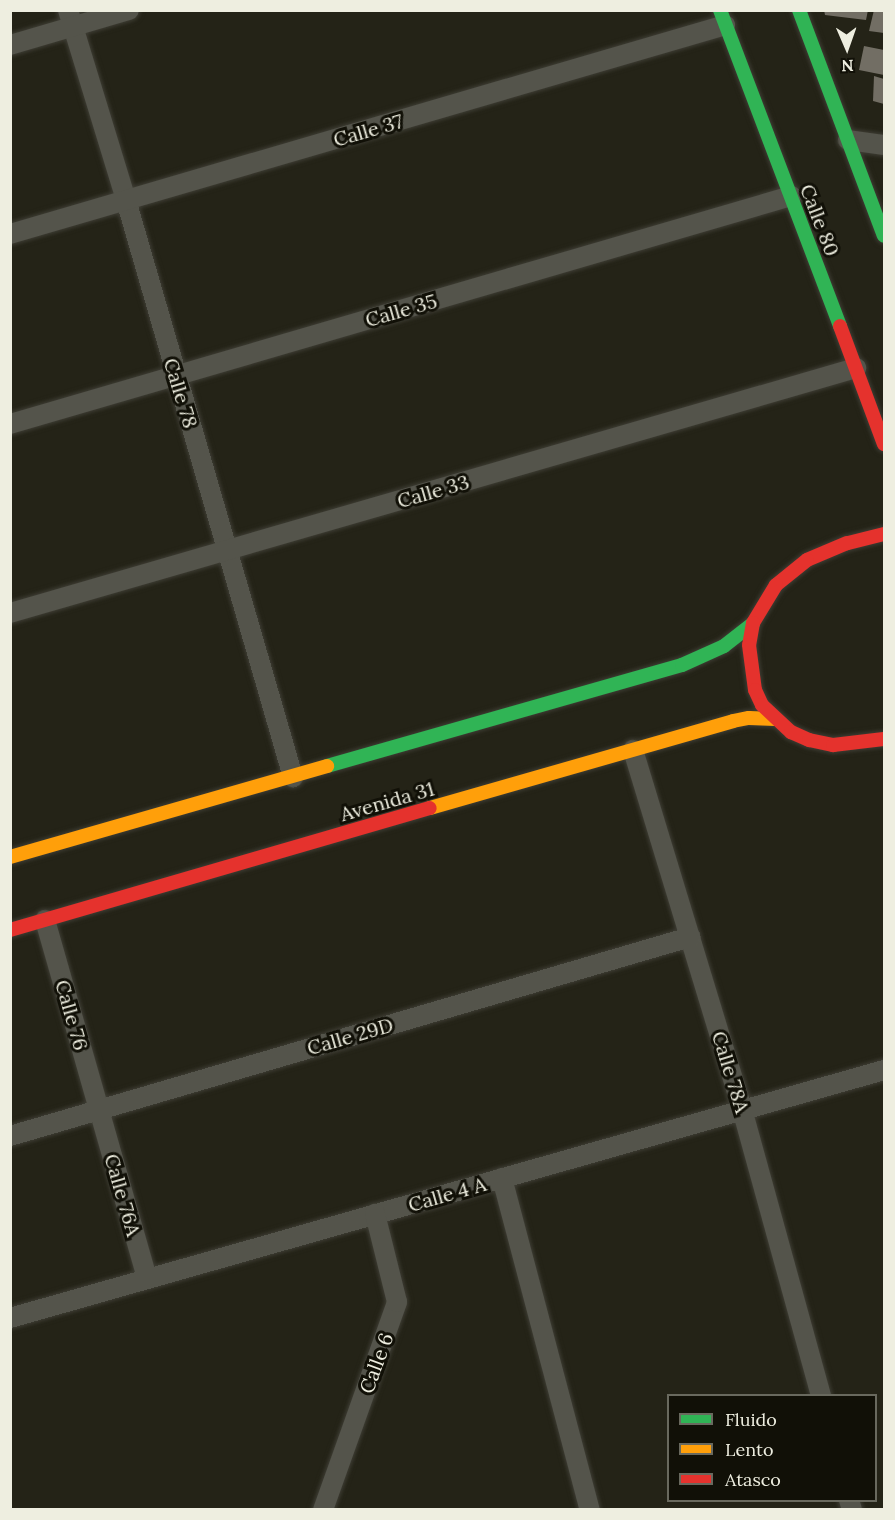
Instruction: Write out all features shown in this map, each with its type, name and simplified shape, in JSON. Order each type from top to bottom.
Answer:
[{"type":"main road","points":[[799,10],[885,236]]},
{"type":"main road","name":"Calle 80","points":[[723,18],[885,444]]},
{"type":"main road","points":[[10,857],[681,665],[724,646],[753,623],[776,585],[807,560],[847,543],[885,534]]},
{"type":"main road","points":[[753,623],[749,645],[755,690],[762,705],[775,719],[791,732],[809,740],[833,745],[885,739]]},
{"type":"main road","name":"Avenida 31","points":[[10,930],[732,720],[775,719]]},
{"type":"street","points":[[10,45],[70,19],[129,10]]},
{"type":"street","name":"Calle 37","points":[[10,234],[723,18]]},
{"type":"street","name":"Calle 78","points":[[70,19],[126,200],[175,376],[293,777]]},
{"type":"street","points":[[848,140],[885,145]]},
{"type":"street","name":"Calle 35","points":[[10,423],[791,196]]},
{"type":"street","name":"Calle 33","points":[[10,614],[856,368]]},
{"type":"street","name":"Calle 78A","points":[[633,750],[742,1109],[820,1394]]},
{"type":"street","name":"Calle 76","points":[[45,920],[98,1110]]},
{"type":"street","name":"Calle 29D","points":[[10,1136],[690,937]]},
{"type":"street","name":"Calle 4 A","points":[[10,1318],[885,1070]]},
{"type":"street","name":"Calle 76A","points":[[98,1110],[147,1279]]},
{"type":"street","points":[[502,1178],[590,1509]]},
{"type":"street","name":"Calle 6","points":[[323,1509],[398,1302],[375,1214]]},
{"type":"building","points":[[824,10],[868,10],[866,20],[825,15]]},
{"type":"building","points":[[874,10],[884,10],[884,33],[869,31]]},
{"type":"building","points":[[864,46],[884,50],[884,75],[859,70]]},
{"type":"building","points":[[874,76],[884,79],[884,104],[873,101]]},
{"type":"traffic: fast","points":[[720,10],[840,326]]},
{"type":"traffic: fast","points":[[799,10],[884,236]]},
{"type":"traffic: fast","points":[[327,766],[682,665],[724,646],[753,623]]},
{"type":"traffic: slow","points":[[430,808],[733,721],[749,718],[775,719]]},
{"type":"traffic: slow","points":[[10,857],[327,766]]},
{"type":"traffic: jam","points":[[840,326],[884,444]]},
{"type":"traffic: jam","points":[[884,534],[847,543],[807,560],[776,585],[753,623],[749,645],[755,690],[762,705],[791,732],[809,740],[833,745],[884,739]]},
{"type":"traffic: jam","points":[[10,930],[430,808]]}]
